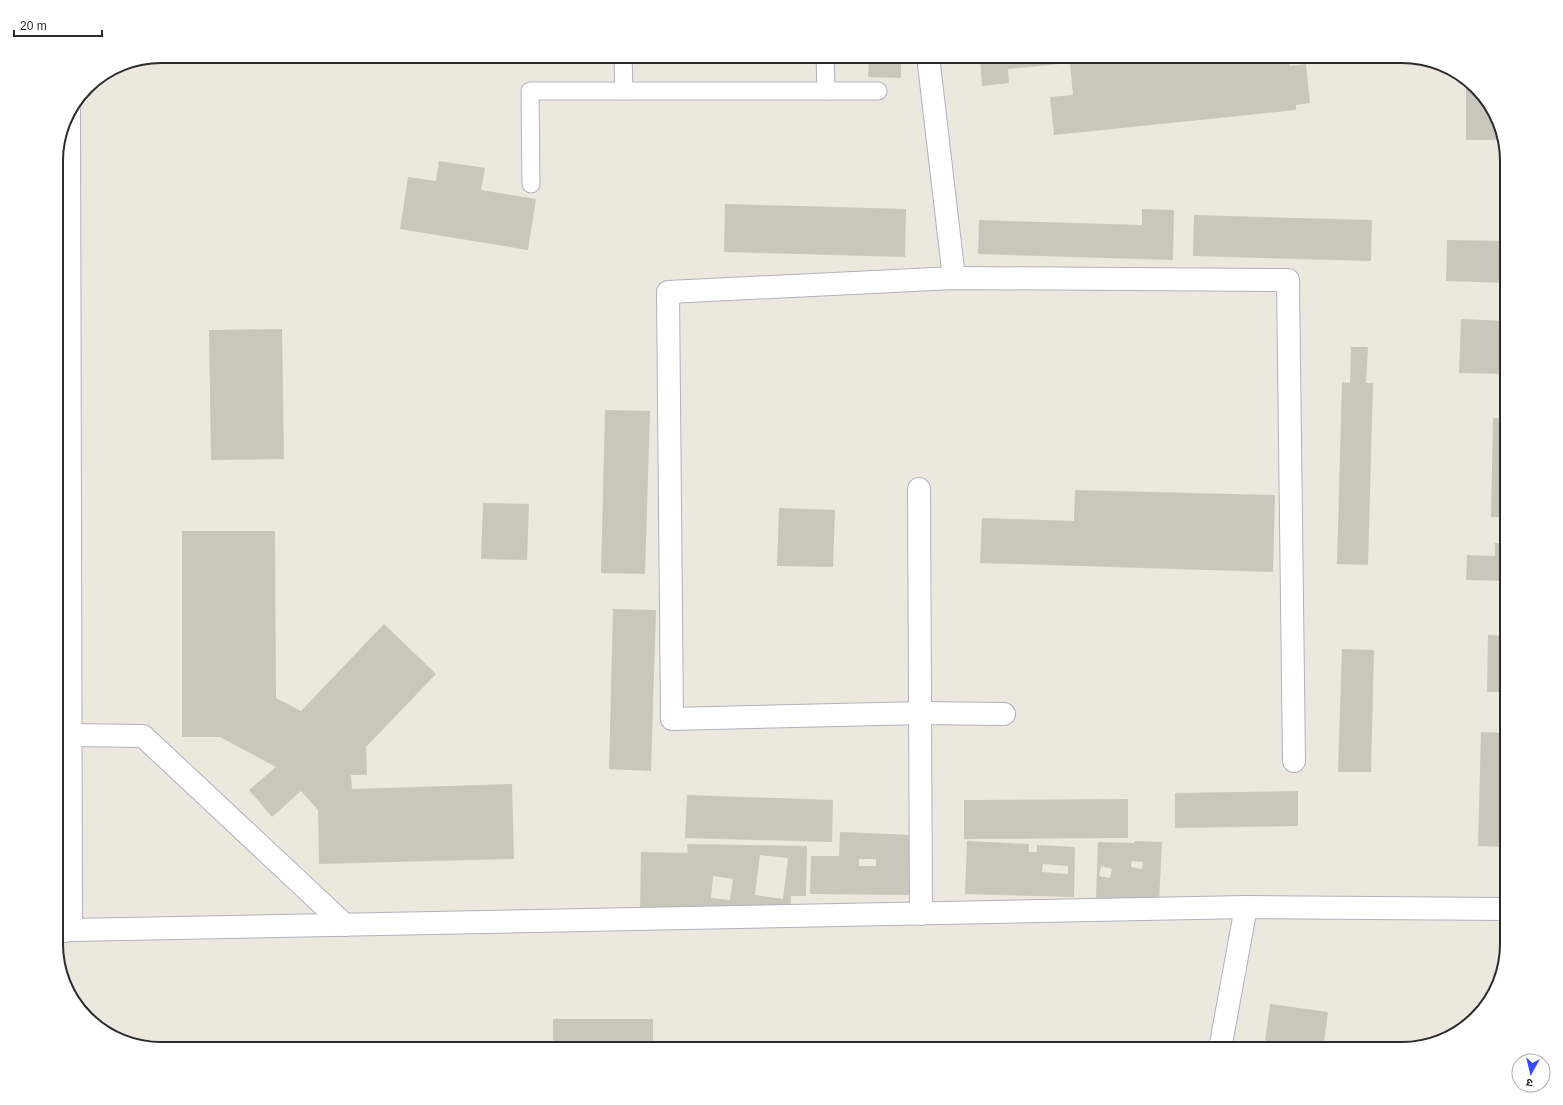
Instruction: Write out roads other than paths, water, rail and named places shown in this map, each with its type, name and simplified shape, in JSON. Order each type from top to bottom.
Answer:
[{"type":"street","points":[[929,63],[954,278]]},
{"type":"street","points":[[69,127],[64,730],[64,931],[1246,907],[1500,909]]},
{"type":"street","points":[[1004,714],[921,712],[672,719],[668,292],[954,278],[1288,280],[1294,760]]},
{"type":"street","points":[[919,489],[921,914]]},
{"type":"street","points":[[64,730],[143,736],[345,925]]},
{"type":"street","points":[[1221,1042],[1246,907]]},
{"type":"lane","points":[[624,63],[624,91]]},
{"type":"lane","points":[[825,63],[826,91]]},
{"type":"lane","points":[[531,184],[530,91],[878,91]]}]
